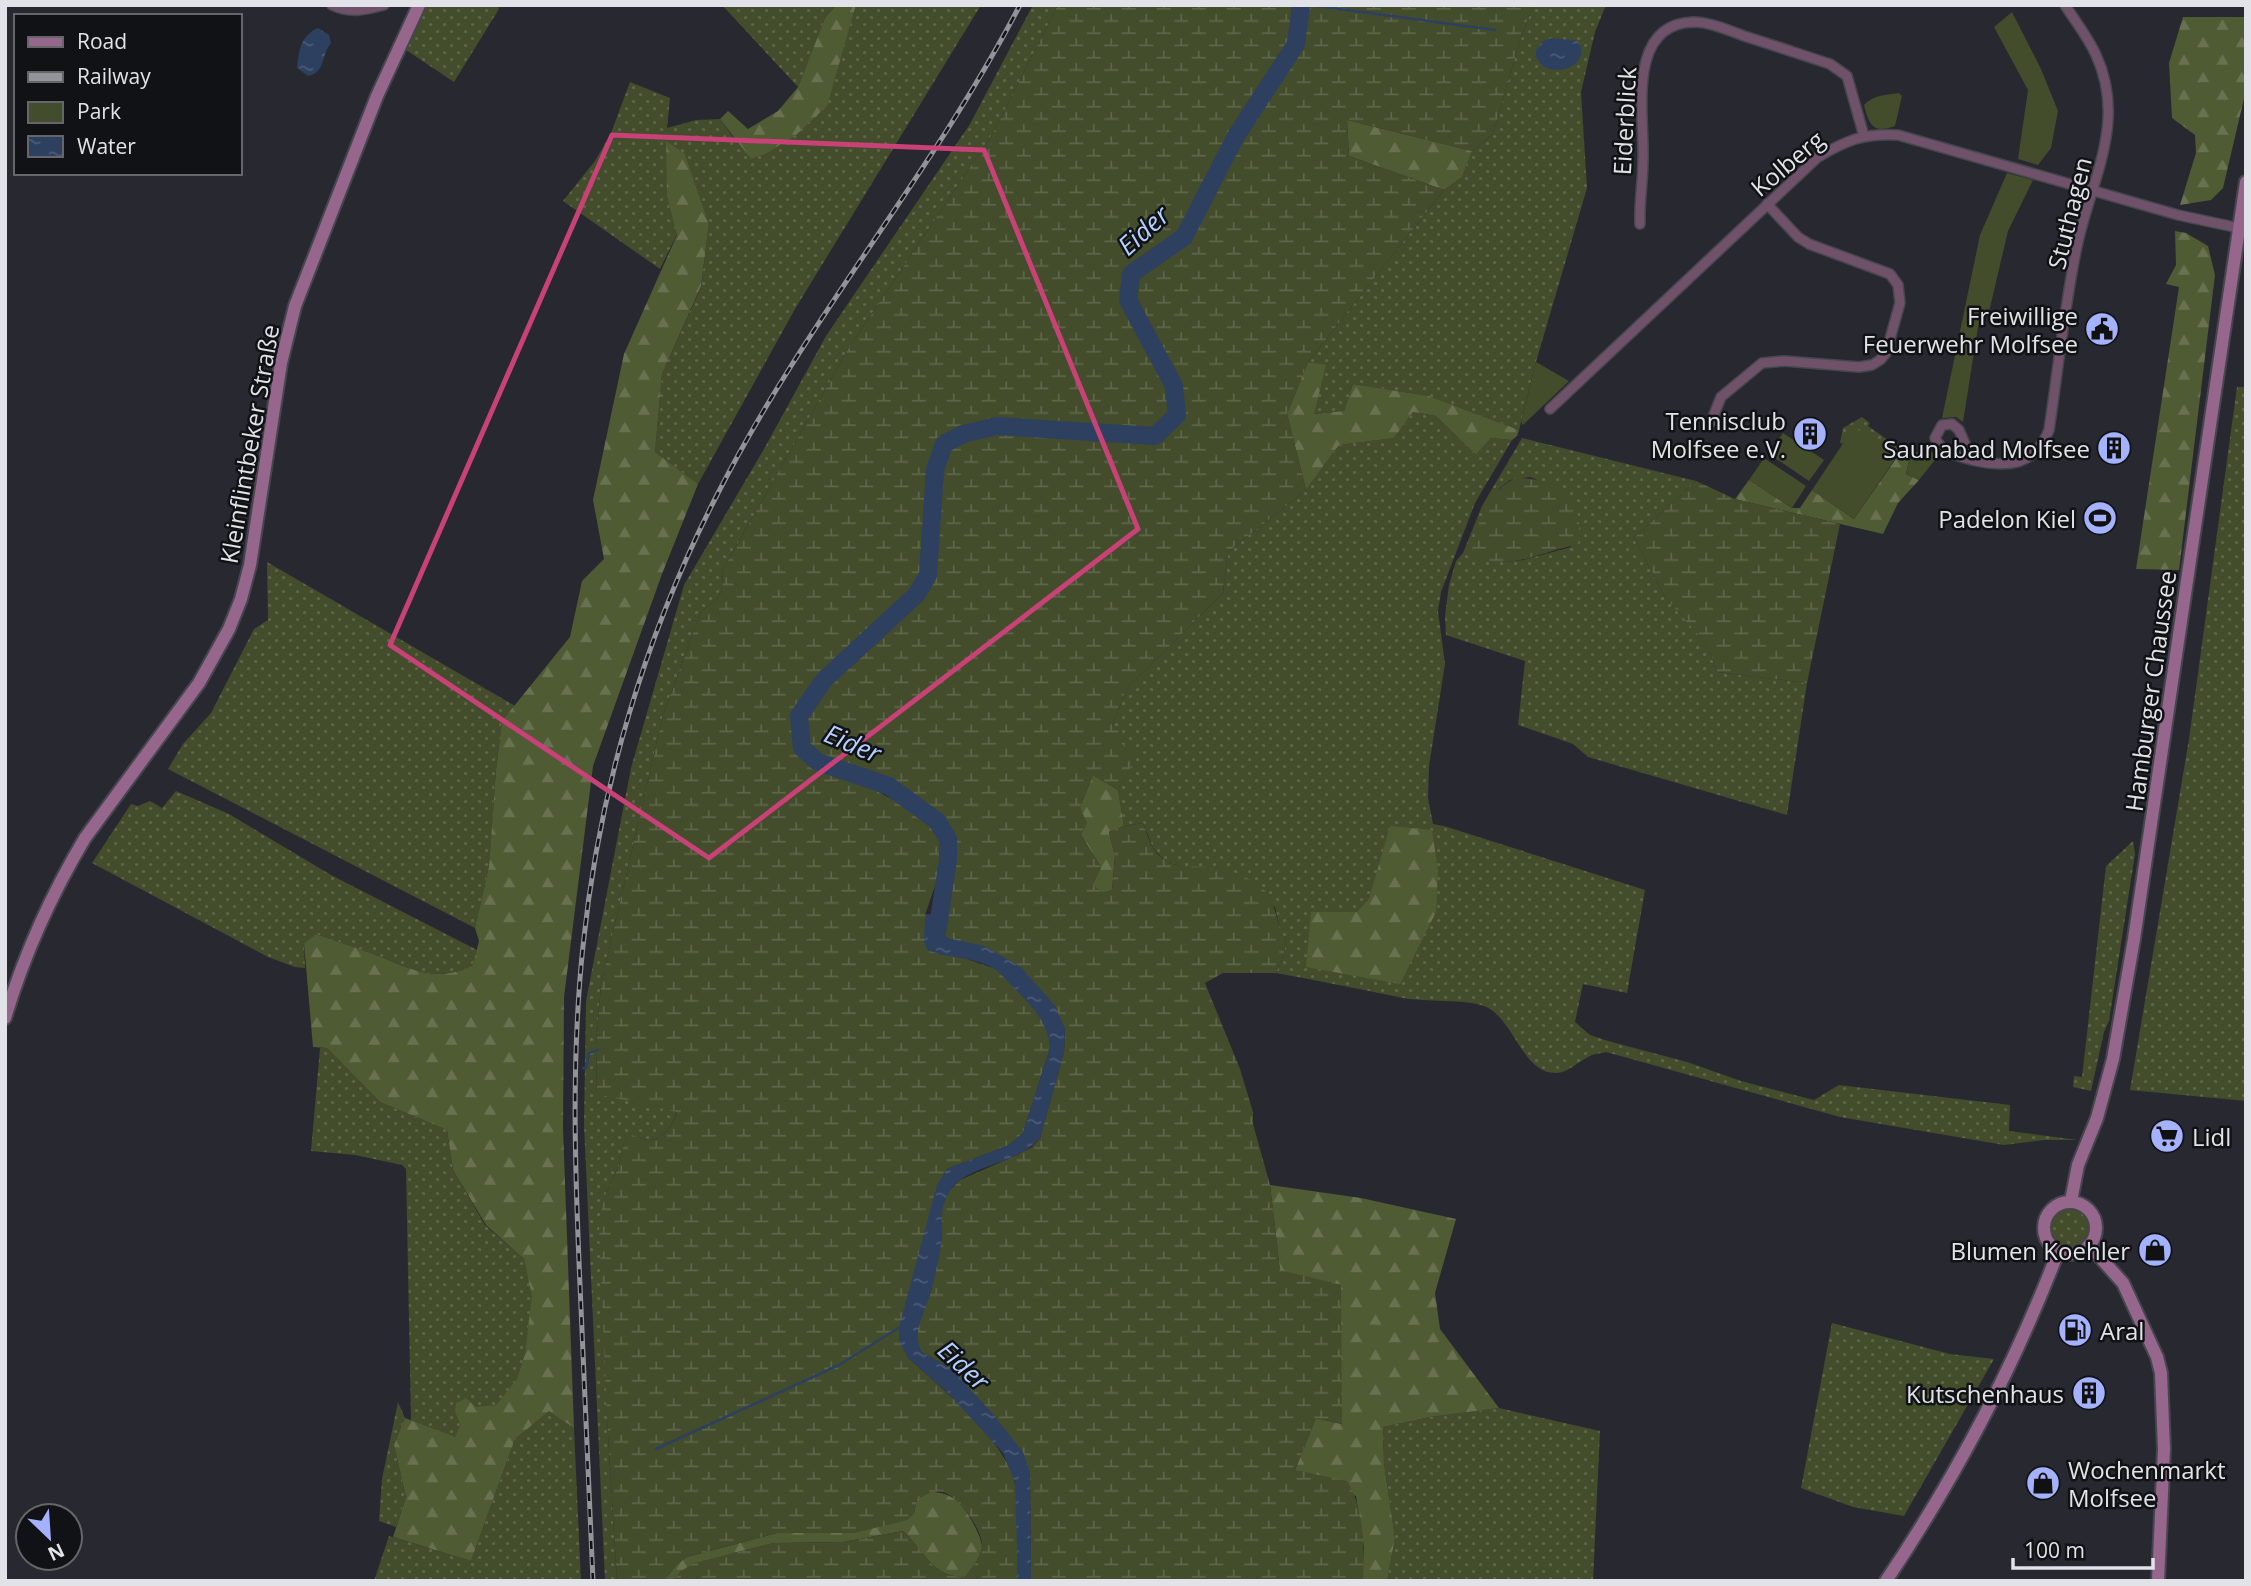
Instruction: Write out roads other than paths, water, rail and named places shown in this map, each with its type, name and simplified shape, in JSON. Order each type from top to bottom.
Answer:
[{"type":"main road","name":"Kleinflintbeker Straße","points":[[5,1018],[33,939],[70,863],[85,838],[199,683],[229,629],[250,565],[276,392],[295,306],[377,96],[419,5]]},
{"type":"main road","name":"Hamburger Chaussee","points":[[2071,1201],[2078,1165],[2097,1118],[2113,1059],[2134,939],[2246,182]]},
{"type":"main road","points":[[2071,1201],[2085,1206],[2094,1217],[2096,1232],[2090,1245],[2075,1254],[2058,1252],[2046,1239],[2044,1221],[2054,1206],[2071,1201]]},
{"type":"main road","points":[[2090,1245],[2123,1283],[2157,1357],[2161,1373],[2164,1415],[2158,1581]]},
{"type":"main road","points":[[1886,1581],[1925,1523],[2010,1364],[2044,1290],[2058,1252]]},
{"type":"street","points":[[332,5],[355,12],[384,5]]},
{"type":"street","name":"Stuthagen","points":[[1972,460],[1959,430],[1952,424],[1942,425],[1935,438],[1939,447],[1972,460],[2004,464],[2022,461],[2035,455],[2049,430],[2076,249],[2104,151],[2109,120],[2106,83],[2096,55],[2065,5]]},
{"type":"street","name":"Eiderblick","points":[[1640,224],[1639,200],[1643,162],[1642,75],[1650,49],[1669,28],[1682,23],[1706,24],[1830,64],[1842,71],[1850,83],[1864,136]]},
{"type":"street","name":"Kolberg","points":[[1550,409],[1818,157],[1844,141],[1864,136],[1898,135],[2178,215],[2239,228]]},
{"type":"street","points":[[1711,422],[1721,397],[1762,363],[1784,361],[1859,367],[1872,365],[1886,353],[1899,303],[1898,285],[1890,274],[1798,237],[1767,204]]},
{"type":"water","points":[[318,28],[329,35],[331,43],[321,67],[308,76],[297,68],[300,50],[307,35]]},
{"type":"water","points":[[1551,38],[1578,41],[1581,51],[1579,59],[1565,69],[1546,68],[1539,62],[1535,52],[1542,42]]},
{"type":"water","points":[[945,911],[943,932],[947,938],[984,946],[1021,967],[1055,1006],[1065,1029],[1064,1052],[1040,1138],[1022,1152],[960,1180],[947,1196],[942,1210],[938,1262],[918,1336],[921,1352],[951,1368],[1023,1452],[1030,1472],[1031,1581],[1018,1581],[1015,1482],[1003,1453],[947,1392],[908,1358],[899,1341],[899,1327],[937,1185],[947,1169],[1009,1145],[1023,1133],[1050,1048],[1042,1021],[997,971],[979,962],[927,950],[924,941],[925,915]]},
{"type":"waterway","name":"Eider","points":[[937,933],[948,860],[948,839],[937,821],[889,786],[818,762],[802,748],[799,716],[824,680],[917,594],[928,575],[935,470],[944,444],[963,434],[997,426],[1155,436],[1177,415],[1174,386],[1128,300],[1131,274],[1184,237],[1236,136],[1296,44],[1301,5]]},
{"type":"waterway","points":[[1310,5],[1495,30]]},
{"type":"waterway","points":[[583,1068],[586,1068],[589,1053],[598,1050]]},
{"type":"waterway","points":[[656,1449],[839,1365],[900,1327]]},
{"type":"railway","points":[[593,1581],[577,1200],[575,1073],[579,988],[590,887],[613,771],[647,658],[668,602],[717,495],[789,370],[947,130],[1020,5]]},
{"type":"place","name":"Freiwillige Feuerwehr Molfsee","points":[[2102,329]]},
{"type":"place","name":"Tennisclub Molfsee e.V.","points":[[1810,434]]},
{"type":"place","name":"Saunabad Molfsee","points":[[2114,448]]},
{"type":"place","name":"Padelon Kiel","points":[[2100,518]]},
{"type":"place","name":"Lidl","points":[[2167,1136]]},
{"type":"place","name":"Blumen Koehler","points":[[2155,1250]]},
{"type":"place","name":"Aral","points":[[2075,1330]]},
{"type":"place","name":"Kutschenhaus","points":[[2089,1393]]},
{"type":"place","name":"Wochenmarkt Molfsee","points":[[2043,1483]]}]
